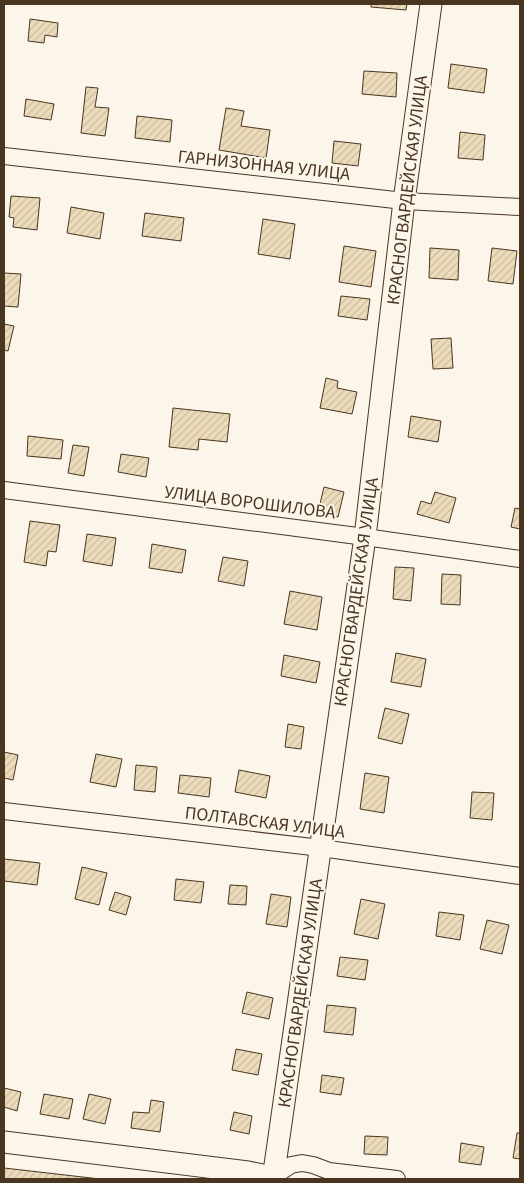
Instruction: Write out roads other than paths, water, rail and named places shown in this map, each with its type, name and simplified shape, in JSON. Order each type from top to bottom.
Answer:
[{"type":"street","name":"КРАСНОГВАРДЕЙСКАЯ УЛИЦА","points":[[275,1178],[365,537],[404,201],[431,4]]},
{"type":"street","name":"ГАРНИЗОННАЯ УЛИЦА","points":[[4,156],[404,201],[520,207]]},
{"type":"street","name":"УЛИЦА ВОРОШИЛОВА","points":[[4,490],[520,559]]},
{"type":"street","name":"ПОЛТАВСКАЯ УЛИЦА","points":[[4,812],[321,848],[520,876]]},
{"type":"street","points":[[4,1142],[248,1172],[275,1178],[291,1165],[302,1163],[329,1171],[397,1179]]}]
